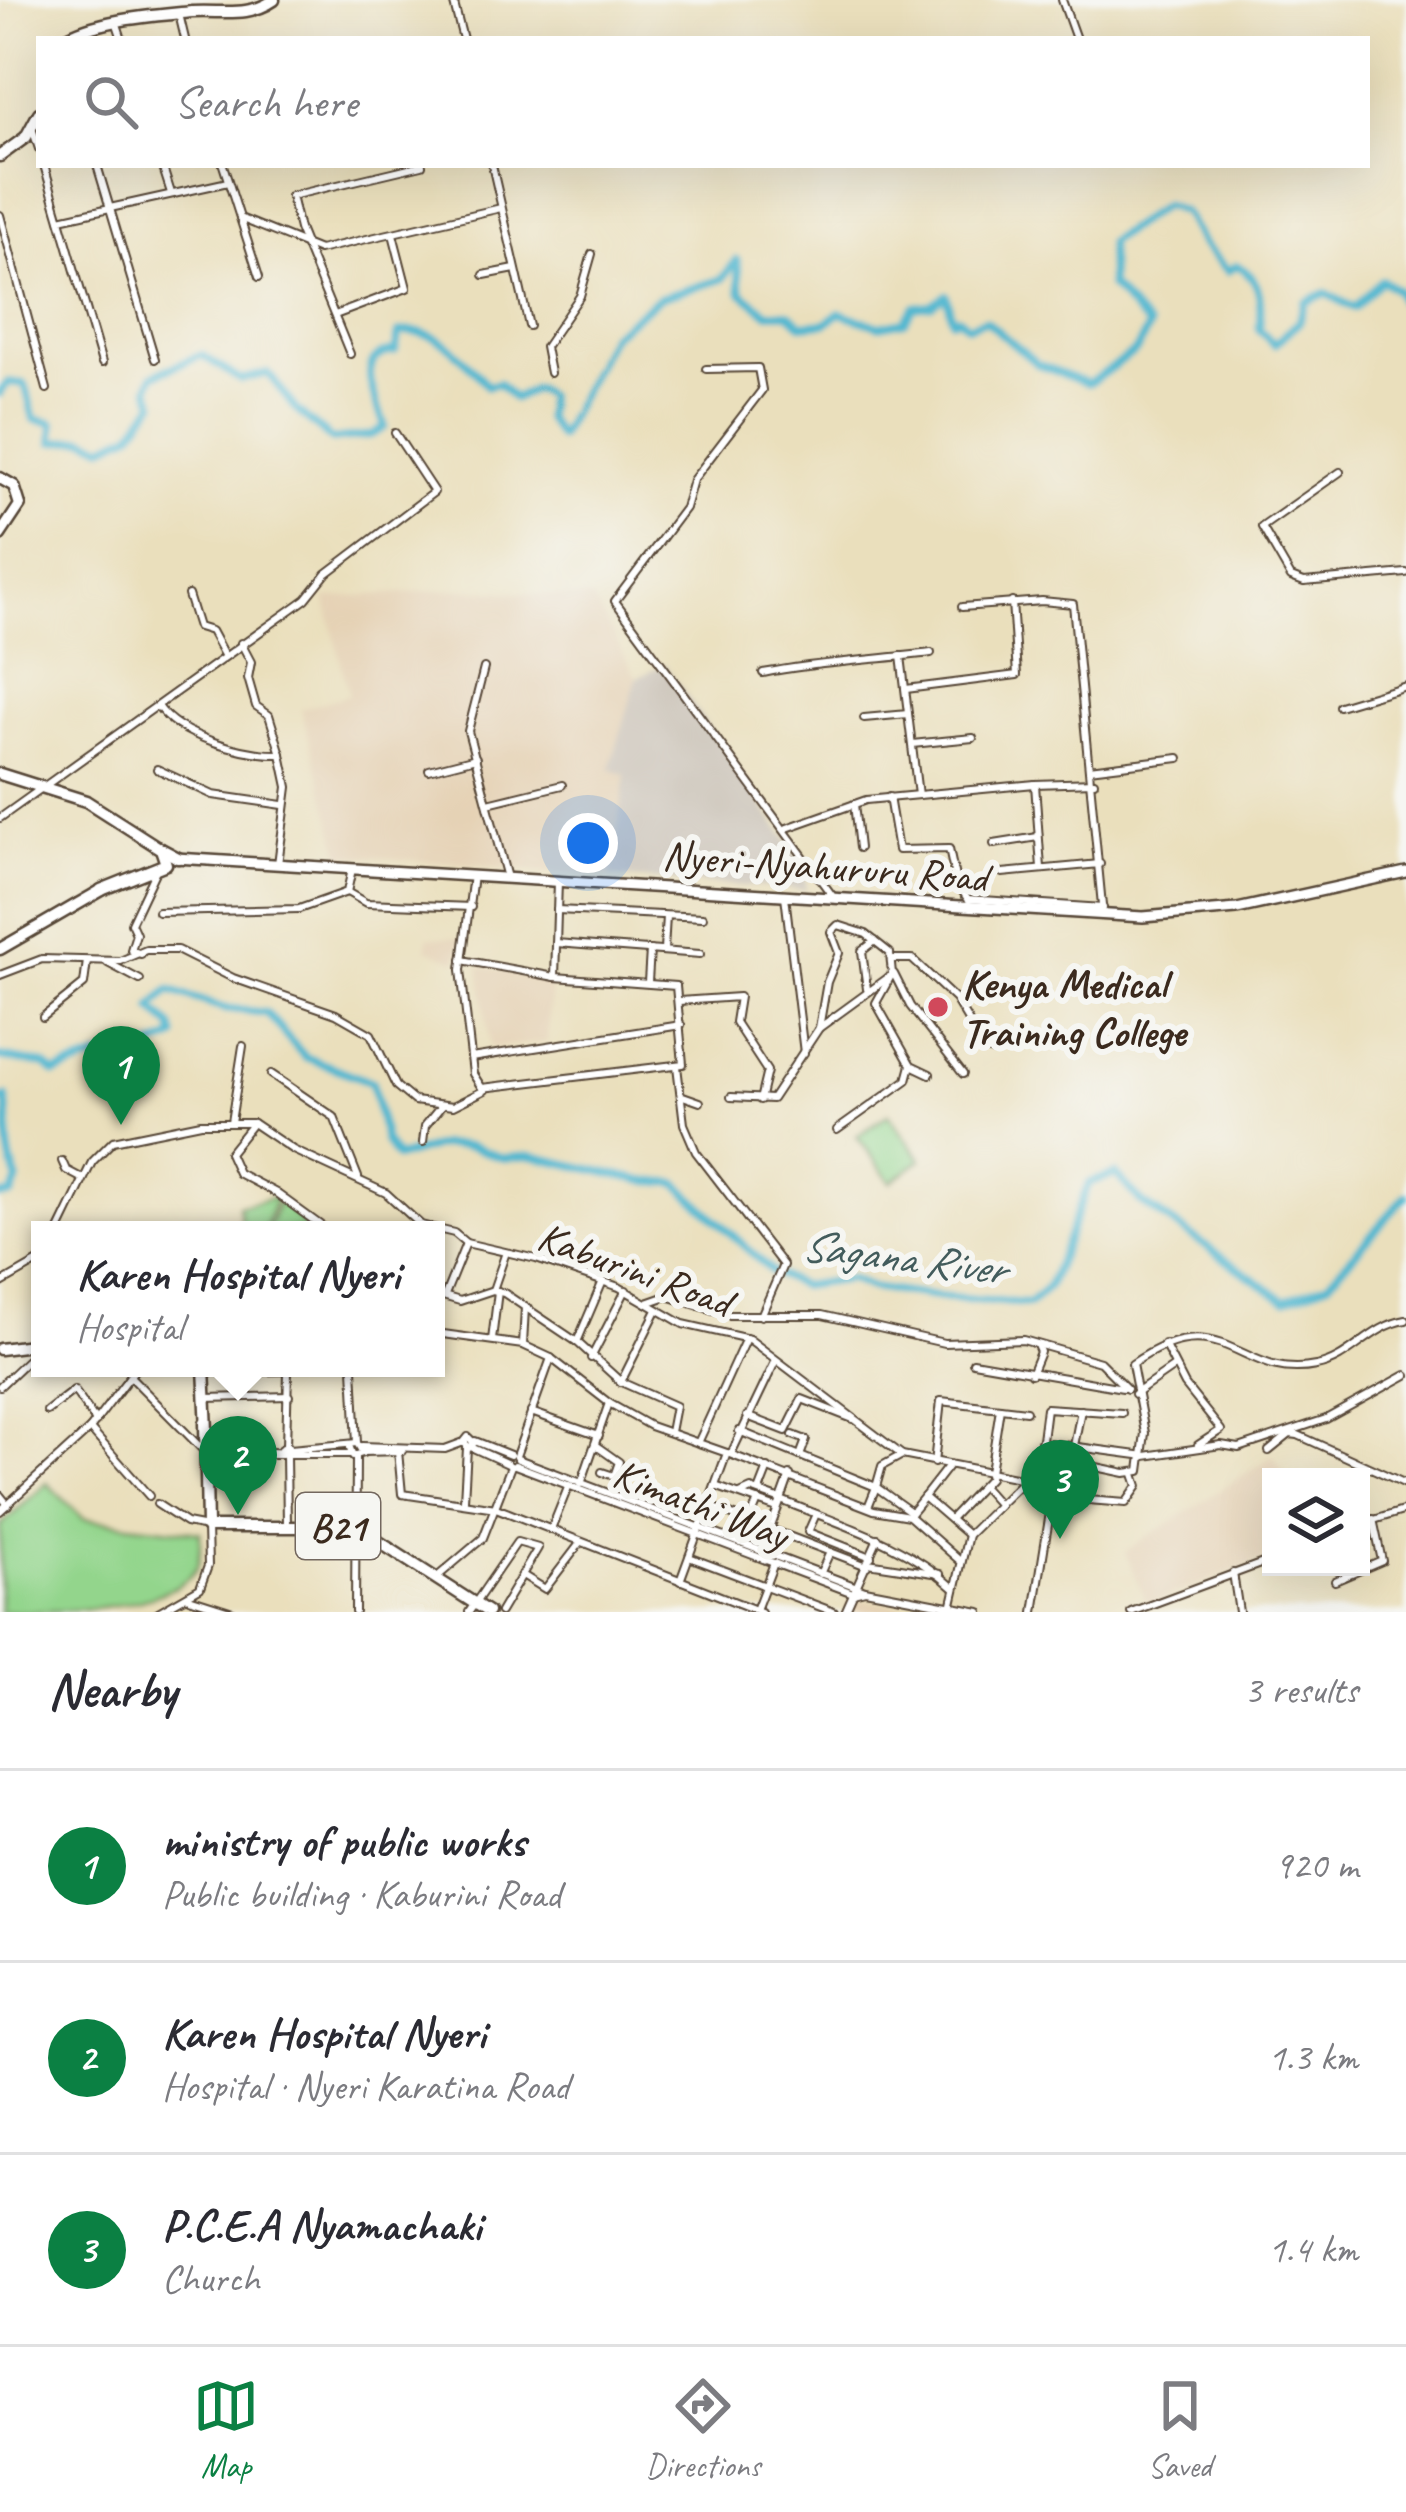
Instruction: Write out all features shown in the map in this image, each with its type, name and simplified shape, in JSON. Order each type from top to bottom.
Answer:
[{"type":"highway","points":[[75,36],[178,14],[250,12],[274,0]]},
{"type":"highway","points":[[0,156],[21,142],[35,118]]},
{"type":"highway","points":[[0,478],[14,486],[20,506],[0,535]]},
{"type":"highway","points":[[0,774],[46,785],[141,834],[163,859],[0,949]]},
{"type":"highway","points":[[0,1349],[31,1347]]},
{"type":"highway","points":[[204,1377],[207,1527]]},
{"type":"highway","name":"B21","points":[[207,1527],[356,1527],[437,1577],[472,1608],[488,1612]]},
{"type":"main road","name":"Nyeri-Nyahururu Road","points":[[163,859],[1193,916],[1406,872]]},
{"type":"street","points":[[453,0],[462,36]]},
{"type":"street","points":[[1062,0],[1075,36]]},
{"type":"street","points":[[178,14],[184,36]]},
{"type":"street","points":[[117,24],[121,36]]},
{"type":"street","points":[[45,168],[102,363]]},
{"type":"street","points":[[98,168],[155,359]]},
{"type":"street","points":[[163,168],[171,193]]},
{"type":"street","points":[[224,168],[259,277]]},
{"type":"street","points":[[350,354],[291,196],[409,168]]},
{"type":"street","points":[[494,168],[529,326]]},
{"type":"street","points":[[61,219],[227,182]]},
{"type":"street","points":[[240,218],[308,250],[501,208]]},
{"type":"street","points":[[0,215],[47,389]]},
{"type":"street","points":[[334,315],[408,287],[393,234]]},
{"type":"street","points":[[550,373],[544,347],[584,290],[592,254]]},
{"type":"street","points":[[484,275],[515,269]]},
{"type":"street","points":[[706,369],[758,368],[762,390],[693,480],[685,508],[615,599],[834,898]]},
{"type":"street","points":[[0,818],[306,598],[323,576],[434,492],[434,485],[395,433]]},
{"type":"street","points":[[1340,472],[1262,527],[1291,577],[1304,582],[1406,573]]},
{"type":"street","points":[[188,595],[198,627],[211,631],[224,655]]},
{"type":"street","points":[[906,689],[1017,675],[1012,602]]},
{"type":"street","points":[[889,797],[898,850],[949,849],[956,882],[968,899],[1103,912],[1094,782],[1073,604],[1012,602],[962,607]]},
{"type":"street","points":[[241,643],[250,658],[256,706],[269,715],[288,788],[278,864]]},
{"type":"street","points":[[763,673],[832,660],[858,663],[931,653]]},
{"type":"street","points":[[901,656],[918,795]]},
{"type":"street","points":[[484,668],[468,731],[507,878]]},
{"type":"street","points":[[1339,706],[1406,686]]},
{"type":"street","points":[[157,705],[180,726],[259,755],[281,754]]},
{"type":"street","points":[[864,718],[908,714]]},
{"type":"street","points":[[912,744],[973,738]]},
{"type":"street","points":[[429,770],[476,758]]},
{"type":"street","points":[[1089,770],[1179,758]]},
{"type":"street","points":[[157,769],[223,798],[283,806]]},
{"type":"street","points":[[785,829],[854,803],[889,797],[1094,782]]},
{"type":"street","points":[[1035,784],[1041,868]]},
{"type":"street","points":[[488,803],[562,785]]},
{"type":"street","points":[[854,803],[859,848]]},
{"type":"street","points":[[994,844],[1037,837]]},
{"type":"street","points":[[141,954],[131,950],[136,934],[131,923],[147,881],[163,859]]},
{"type":"street","points":[[1002,873],[1100,864]]},
{"type":"street","points":[[347,892],[352,869]]},
{"type":"street","points":[[473,875],[462,960],[471,1058],[476,1079],[485,1090]]},
{"type":"street","points":[[555,977],[558,881]]},
{"type":"street","points":[[158,912],[298,909],[347,892],[366,903],[471,907]]},
{"type":"street","points":[[785,896],[805,1054]]},
{"type":"street","points":[[557,910],[703,917]]},
{"type":"street","points":[[664,950],[666,916]]},
{"type":"street","points":[[731,1096],[772,1100],[805,1054],[819,1028],[827,982],[839,953],[833,927],[848,926],[875,941],[892,959],[892,972],[876,1003],[910,1065],[929,1073]]},
{"type":"street","points":[[867,989],[862,951],[875,941]]},
{"type":"street","points":[[556,944],[700,954]]},
{"type":"street","points":[[0,975],[42,959],[104,962],[177,950],[233,978],[336,1014],[370,1034],[401,1093],[442,1106],[459,1105],[485,1090],[677,1066],[685,1060],[674,984],[555,977],[462,960]]},
{"type":"street","points":[[648,982],[650,950]]},
{"type":"street","points":[[892,959],[912,959],[955,999],[985,1048],[996,1052]]},
{"type":"street","points":[[43,1017],[84,984],[87,961]]},
{"type":"street","points":[[104,962],[140,980]]},
{"type":"street","points":[[819,1028],[892,972]]},
{"type":"street","points":[[892,972],[910,1006],[963,1074]]},
{"type":"street","points":[[679,1001],[739,997],[734,1022],[753,1058],[766,1071],[760,1100]]},
{"type":"street","points":[[471,1058],[681,1025]]},
{"type":"street","points":[[231,1122],[243,1046]]},
{"type":"street","points":[[837,1130],[907,1081],[910,1065]]},
{"type":"street","points":[[677,1066],[684,1124],[696,1152],[783,1265],[760,1317]]},
{"type":"street","points":[[271,1074],[334,1117],[358,1177]]},
{"type":"street","points":[[682,1096],[700,1102]]},
{"type":"street","points":[[422,1142],[425,1126],[442,1106]]},
{"type":"street","name":"Kaburini Road","points":[[63,1221],[83,1178],[105,1146],[123,1137],[231,1122],[254,1123],[293,1150],[358,1177],[420,1221]]},
{"type":"street","points":[[254,1123],[229,1153],[238,1174],[276,1193],[315,1221]]},
{"type":"street","points":[[62,1161],[66,1170],[83,1178]]},
{"type":"street","name":"Kaburini Road","points":[[445,1234],[466,1244],[603,1281],[683,1324],[746,1338],[902,1455],[1025,1480]]},
{"type":"street","points":[[445,1284],[466,1244]]},
{"type":"street","points":[[492,1340],[496,1290],[505,1255]]},
{"type":"street","points":[[0,1283],[31,1266]]},
{"type":"street","points":[[578,1342],[603,1281]]},
{"type":"street","points":[[445,1295],[471,1300],[496,1290]]},
{"type":"street","points":[[496,1290],[578,1342],[621,1382],[675,1406],[670,1432]]},
{"type":"street","points":[[591,1358],[626,1290]]},
{"type":"street","points":[[647,1303],[667,1296],[724,1314],[822,1315],[944,1343],[1007,1339],[1100,1362],[1136,1394]]},
{"type":"street","points":[[523,1346],[525,1306]]},
{"type":"street","points":[[621,1382],[657,1310]]},
{"type":"street","points":[[1133,1474],[1145,1456],[1132,1364],[1164,1344],[1201,1337],[1292,1367],[1311,1367],[1335,1358],[1369,1332],[1406,1320]]},
{"type":"street","points":[[445,1334],[523,1346],[551,1358],[609,1403],[670,1432],[868,1508],[910,1514]]},
{"type":"street","points":[[698,1443],[746,1338]]},
{"type":"street","points":[[1164,1344],[1174,1367],[1221,1430],[1189,1449]]},
{"type":"street","points":[[1031,1374],[1040,1352],[1037,1346]]},
{"type":"street","points":[[0,1385],[31,1355]]},
{"type":"street","points":[[437,1577],[479,1543],[551,1358]]},
{"type":"street","points":[[680,1581],[739,1431],[777,1358]]},
{"type":"street","points":[[973,1362],[1127,1389]]},
{"type":"street","points":[[1136,1394],[1174,1367]]},
{"type":"street","points":[[1041,1442],[1145,1456],[1239,1448],[1324,1420],[1406,1375]]},
{"type":"street","points":[[0,1496],[4,1508],[93,1425],[131,1377],[204,1451]]},
{"type":"street","points":[[286,1525],[288,1377]]},
{"type":"street","points":[[353,1377],[356,1612]]},
{"type":"street","points":[[47,1411],[74,1390],[93,1425],[149,1496]]},
{"type":"street","points":[[205,1398],[289,1396]]},
{"type":"street","points":[[747,1416],[786,1431],[802,1399],[858,1419]]},
{"type":"street","points":[[934,1463],[941,1401],[1026,1411]]},
{"type":"street","points":[[581,1484],[609,1403]]},
{"type":"street","points":[[951,1518],[992,1472],[1000,1408]]},
{"type":"street","points":[[1034,1612],[1051,1505],[1040,1469],[1046,1408],[1122,1413]]},
{"type":"street","points":[[1074,1447],[1081,1410]]},
{"type":"street","points":[[531,1412],[598,1436]]},
{"type":"street","points":[[739,1431],[876,1487],[961,1562]]},
{"type":"street","points":[[1269,1451],[1291,1434],[1298,1435],[1406,1484]]},
{"type":"street","points":[[793,1435],[806,1440],[800,1456]]},
{"type":"street","points":[[868,1508],[888,1460],[887,1444]]},
{"type":"street","points":[[464,1500],[468,1445]]},
{"type":"street","name":"Kimathi Way","points":[[356,1450],[468,1445],[859,1590]]},
{"type":"street","name":"Kimathi Way","points":[[204,1451],[468,1445]]},
{"type":"street","points":[[595,1445],[619,1462],[614,1476],[602,1472]]},
{"type":"street","points":[[398,1451],[402,1494],[496,1508],[740,1608],[759,1611],[775,1560]]},
{"type":"street","points":[[888,1460],[902,1455]]},
{"type":"street","points":[[951,1608],[968,1535],[1025,1480],[1063,1460],[1133,1474]]},
{"type":"street","name":"Kimathi Way","points":[[513,1461],[859,1590],[980,1612]]},
{"type":"street","points":[[910,1514],[950,1465]]},
{"type":"street","points":[[740,1543],[768,1468]]},
{"type":"street","points":[[1051,1505],[1075,1499],[1126,1503],[1138,1486],[1133,1474]]},
{"type":"street","points":[[770,1527],[790,1475]]},
{"type":"street","points":[[551,1530],[569,1485]]},
{"type":"street","points":[[716,1486],[740,1494],[744,1488],[878,1538],[940,1574],[955,1589]]},
{"type":"street","points":[[982,1486],[998,1504]]},
{"type":"street","points":[[924,1497],[968,1535]]},
{"type":"street","points":[[157,1504],[186,1523],[207,1527],[205,1578],[185,1598],[162,1611]]},
{"type":"street","points":[[709,1506],[830,1552],[940,1574]]},
{"type":"street","points":[[1335,1581],[1382,1562],[1372,1519],[1406,1510]]},
{"type":"street","points":[[816,1514],[808,1532],[869,1562]]},
{"type":"street","points":[[845,1612],[859,1590],[878,1538]]},
{"type":"street","points":[[472,1608],[518,1541],[539,1551],[500,1612]]},
{"type":"street","points":[[524,1576],[545,1589],[581,1542]]},
{"type":"street","points":[[820,1574],[830,1552]]},
{"type":"street","points":[[689,1557],[834,1612]]},
{"type":"street","points":[[1131,1612],[1262,1562]]},
{"type":"street","points":[[1233,1573],[1239,1612]]},
{"type":"street","points":[[185,1598],[233,1612]]},
{"type":"street","points":[[1161,1600],[1166,1612]]},
{"type":"shaded area","points":[[461,589],[592,598],[637,678],[611,768],[626,775],[610,877],[341,854],[301,709],[349,695],[325,598]]},
{"type":"shaded area","points":[[665,664],[806,868],[806,890],[610,877],[626,775],[610,769],[637,678]]},
{"type":"shaded area","points":[[428,937],[462,938],[457,961],[427,949]]},
{"type":"shaded area","points":[[479,966],[551,981],[547,1042],[490,1048]]},
{"type":"shaded area","points":[[1273,1456],[1281,1468],[1262,1468],[1262,1561],[1148,1605],[1125,1552]]},
{"type":"shaded area","points":[[855,1599],[899,1606],[921,1612],[850,1612]]},
{"type":"green space","points":[[888,1114],[922,1160],[891,1182],[857,1136]]},
{"type":"green space","points":[[276,1197],[267,1221],[241,1221],[238,1206]]},
{"type":"green space","points":[[280,1200],[301,1221],[271,1221]]},
{"type":"green space","points":[[47,1483],[84,1519],[200,1532],[196,1569],[181,1583],[134,1602],[77,1610],[0,1612],[0,1526]]},
{"type":"waterway","points":[[0,394],[8,382],[25,384],[34,419],[53,423],[53,442],[85,439],[104,446],[132,433],[155,402],[149,387],[153,375],[202,355],[240,380],[268,373],[296,410],[332,440],[372,435],[385,427],[370,370],[374,361],[395,351],[399,333],[413,332],[449,346],[487,386],[498,383],[514,399],[535,388],[547,396],[546,418],[559,437],[611,335],[659,298],[722,279],[737,260],[741,292],[768,313],[789,313],[802,325],[826,323],[840,313],[880,326],[904,321],[914,307],[931,305],[946,295],[952,320],[958,317],[968,326],[985,320],[1037,364],[1088,384],[1136,351],[1149,327],[1110,286],[1109,242],[1164,205],[1183,212],[1202,244],[1228,271],[1237,265],[1252,277],[1260,302],[1259,330],[1274,344],[1299,322],[1305,302],[1326,293],[1354,308],[1381,280],[1397,290],[1401,302],[1406,300]]},
{"type":"waterway","name":"Sagana River","points":[[0,1057],[45,1065],[55,1073],[101,1057],[122,1061],[175,1037],[172,1027],[152,1008],[169,990],[223,1008],[266,1013],[305,1057],[372,1082],[385,1142],[397,1158],[441,1145],[469,1146],[503,1158],[532,1156],[644,1181],[677,1183],[772,1272],[801,1286],[849,1279],[870,1288],[1029,1304],[1048,1287],[1089,1183],[1116,1174],[1141,1202],[1285,1300],[1328,1283],[1406,1196]]},
{"type":"waterway","name":"Sagana River","points":[[0,1100],[6,1097],[9,1148],[18,1180],[12,1195],[0,1196]]},
{"type":"place","name":"Kenya Medical Training College","points":[[938,1007]]},
{"type":"place","name":"ministry of public works","points":[[121,1125]]},
{"type":"place","name":"Karen Hospital Nyeri","points":[[238,1515]]},
{"type":"place","name":"P.C.E.A Nyamachaki","points":[[1060,1539]]}]
